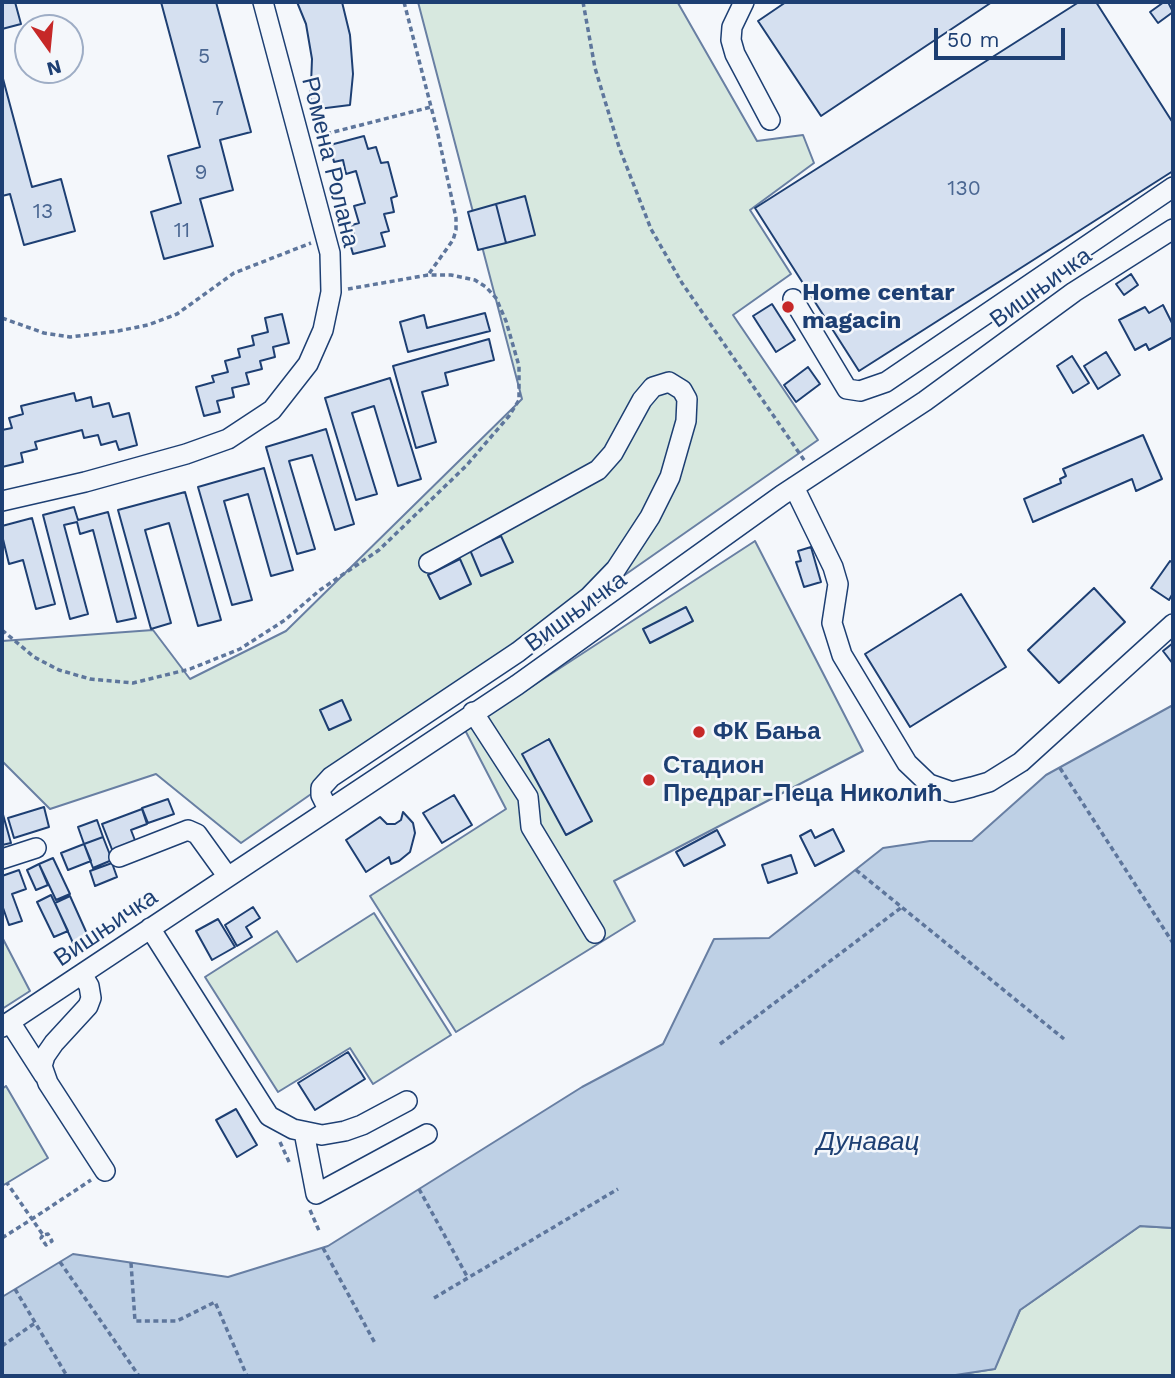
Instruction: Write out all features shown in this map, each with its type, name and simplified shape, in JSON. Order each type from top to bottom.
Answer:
[{"type":"street","name":"Ромена Ролана","points":[[2,501],[85,482],[214,445],[245,430],[282,400],[308,365],[324,330],[331,292],[331,260],[328,237],[262,2]]},
{"type":"street","points":[[744,2],[732,27],[731,40],[735,54],[770,120]]},
{"type":"street","points":[[793,299],[847,389],[860,391],[886,382],[1173,187]]},
{"type":"street","name":"Вишњичка","points":[[6,1025],[539,669],[794,487],[925,401],[1074,292],[1173,229]]},
{"type":"street","points":[[328,809],[321,795],[321,788],[331,777],[518,652],[589,597],[616,569],[650,517],[670,477],[686,421],[687,399],[682,390],[669,382],[653,387],[642,400],[612,453],[598,470],[429,564]]},
{"type":"street","points":[[794,487],[834,567],[838,584],[832,623],[842,655],[907,763],[929,784],[952,792],[989,782],[1021,762],[1173,624]]},
{"type":"street","points":[[473,712],[527,797],[531,827],[595,933]]},
{"type":"street","points":[[118,857],[188,830],[197,834],[228,877]]},
{"type":"street","points":[[2,859],[36,848]]},
{"type":"street","points":[[150,928],[269,1116],[304,1132],[322,1135],[362,1125],[407,1101]]},
{"type":"street","points":[[44,1075],[42,1066],[45,1056],[88,1006],[91,998],[89,986],[82,974]]},
{"type":"street","points":[[6,1025],[44,1075],[105,1171]]},
{"type":"street","points":[[304,1132],[316,1194],[427,1134]]},
{"type":"path","points":[[404,2],[449,179],[456,218],[453,240],[428,275]]},
{"type":"path","points":[[583,2],[595,68],[619,147],[651,229],[682,283],[813,474]]},
{"type":"path","points":[[300,140],[431,107]]},
{"type":"path","points":[[2,318],[44,333],[70,337],[148,325],[177,314],[234,273],[328,237]]},
{"type":"path","points":[[2,631],[34,657],[59,670],[90,679],[134,683],[190,669],[240,649],[285,620],[320,590],[379,550],[466,466],[509,416],[519,400],[519,366],[506,321],[496,298],[486,287],[463,276],[428,275],[331,292]]},
{"type":"path","points":[[1059,768],[1173,943]]},
{"type":"path","points":[[856,870],[1063,1039]]},
{"type":"path","points":[[720,1044],[902,907]]},
{"type":"path","points":[[2,1238],[105,1171]]},
{"type":"path","points":[[7,1182],[43,1235],[41,1238],[44,1246],[58,1238]]},
{"type":"path","points":[[419,1189],[468,1278]]},
{"type":"path","points":[[434,1298],[618,1189]]},
{"type":"path","points":[[43,1235],[48,1234],[52,1241]]},
{"type":"path","points":[[323,1248],[376,1345]]},
{"type":"path","points":[[60,1262],[139,1376]]},
{"type":"path","points":[[131,1263],[135,1321],[177,1321],[215,1302],[247,1376]]},
{"type":"path","points":[[15,1289],[67,1376]]},
{"type":"path","points":[[2,1346],[35,1323]]},
{"type":"shaded area","points":[[418,2],[679,2],[757,141],[803,135],[814,163],[750,210],[791,274],[733,315],[818,440],[241,843],[156,774],[50,809],[2,761],[2,641],[153,630],[190,679],[286,631],[522,399]]},
{"type":"shaded area","name":"Стадион Предраг-Пеца Николић","points":[[755,541],[863,751],[614,881],[635,921],[456,1032],[370,896],[506,809],[465,730]]},
{"type":"shaded area","points":[[374,913],[451,1035],[373,1084],[350,1048],[278,1092],[205,977],[277,931],[297,962]]},
{"type":"shaded area","points":[[2,937],[30,991],[2,1009]]},
{"type":"shaded area","points":[[6,1086],[48,1158],[2,1186],[2,1089]]},
{"type":"shaded area","points":[[1140,1226],[1173,1228],[1173,1376],[949,1376],[994,1369],[1020,1310]]},
{"type":"water","name":"Дунавац","points":[[1173,705],[1173,1228],[1140,1226],[1020,1310],[995,1369],[949,1376],[2,1376],[2,1297],[73,1254],[228,1277],[328,1246],[582,1087],[663,1044],[714,939],[769,938],[883,848],[930,841],[972,841],[1046,775]]},
{"type":"building","points":[[2,2],[15,2],[18,14],[14,14],[14,26],[2,29]]},
{"type":"building","points":[[161,2],[216,2],[251,132],[220,140],[233,190],[200,199],[213,246],[164,259],[151,212],[181,203],[168,156],[200,147]]},
{"type":"building","points":[[297,2],[342,2],[350,35],[353,74],[350,105],[310,110],[312,59],[306,24]]},
{"type":"building","points":[[786,2],[992,2],[821,116],[758,21]]},
{"type":"building","points":[[1079,2],[1096,2],[1173,123],[1173,171],[859,371],[755,208]]},
{"type":"building","points":[[1168,2],[1173,12],[1158,23],[1150,12]]},
{"type":"building","points":[[2,75],[32,187],[61,179],[75,231],[24,245],[10,194],[2,196]]},
{"type":"building","points":[[364,136],[368,149],[376,147],[381,163],[388,162],[397,196],[391,198],[394,212],[384,214],[389,231],[381,233],[385,246],[353,254],[349,240],[355,239],[352,225],[359,223],[354,206],[365,203],[356,171],[346,174],[343,160],[334,162],[330,145]]},
{"type":"building","points":[[525,196],[535,235],[506,243],[496,204]]},
{"type":"building","points":[[496,204],[506,243],[478,250],[468,212]]},
{"type":"building","points":[[1131,274],[1138,285],[1124,295],[1116,284]]},
{"type":"building","points":[[772,304],[795,340],[776,352],[753,316]]},
{"type":"building","points":[[1163,305],[1173,325],[1173,337],[1149,350],[1146,344],[1135,350],[1119,320],[1145,307],[1149,313]]},
{"type":"building","points":[[485,313],[490,331],[408,352],[400,322],[424,315],[427,328]]},
{"type":"building","points":[[282,314],[289,343],[273,347],[275,357],[260,361],[262,369],[246,373],[249,384],[232,388],[234,397],[217,401],[220,412],[204,416],[196,387],[214,382],[212,376],[228,372],[225,361],[240,357],[238,349],[254,345],[252,336],[268,332],[265,318]]},
{"type":"building","points":[[489,339],[494,360],[445,373],[448,385],[422,392],[436,442],[416,448],[393,366]]},
{"type":"building","points":[[1106,352],[1120,375],[1098,389],[1084,366]]},
{"type":"building","points":[[1072,356],[1089,383],[1073,393],[1057,366]]},
{"type":"building","points":[[808,367],[820,384],[796,402],[784,385]]},
{"type":"building","points":[[390,378],[421,479],[398,486],[374,406],[352,413],[377,494],[356,500],[325,398]]},
{"type":"building","points":[[74,393],[76,401],[91,397],[93,407],[109,403],[113,417],[129,413],[137,445],[119,450],[116,441],[101,445],[98,435],[84,438],[82,430],[35,442],[37,449],[21,453],[23,462],[2,467],[2,430],[12,428],[9,418],[23,414],[21,406]]},
{"type":"building","points":[[326,429],[354,524],[335,530],[312,455],[289,461],[315,549],[297,554],[266,447]]},
{"type":"building","points":[[1143,435],[1162,479],[1136,491],[1132,479],[1033,522],[1024,499],[1061,483],[1060,479],[1066,476],[1063,469]]},
{"type":"building","points":[[264,468],[293,570],[271,576],[248,494],[224,501],[252,600],[232,605],[198,487]]},
{"type":"building","points":[[185,492],[221,620],[198,626],[169,523],[145,530],[171,623],[151,629],[118,510]]},
{"type":"building","points":[[74,507],[78,520],[108,512],[136,618],[117,622],[93,530],[80,534],[77,522],[64,525],[88,614],[70,619],[43,515]]},
{"type":"building","points":[[32,518],[55,604],[36,609],[23,560],[9,564],[2,535],[2,526]]},
{"type":"building","points":[[501,536],[513,562],[481,576],[470,550]]},
{"type":"building","points":[[811,547],[821,582],[804,587],[796,562],[801,561],[798,551]]},
{"type":"building","points":[[460,559],[471,584],[440,599],[428,575]]},
{"type":"building","points":[[1170,561],[1173,563],[1173,593],[1169,600],[1151,588]]},
{"type":"building","points":[[1094,588],[1125,622],[1059,683],[1028,650]]},
{"type":"building","points":[[961,594],[1006,667],[910,727],[865,654]]},
{"type":"building","points":[[686,607],[693,621],[650,643],[643,629]]},
{"type":"building","points":[[1173,643],[1173,664],[1163,651]]},
{"type":"building","points":[[342,700],[351,720],[329,730],[320,710]]},
{"type":"building","points":[[549,739],[592,821],[566,835],[522,754]]},
{"type":"building","points":[[454,795],[472,825],[442,843],[423,813]]},
{"type":"building","points":[[168,799],[174,814],[148,823],[142,808]]},
{"type":"building","points":[[44,807],[49,827],[14,838],[8,818]]},
{"type":"building","points":[[142,809],[147,824],[131,830],[136,843],[113,852],[102,824]]},
{"type":"building","points":[[2,811],[11,843],[2,845]]},
{"type":"building","points":[[403,812],[413,823],[415,833],[410,852],[391,864],[389,857],[366,872],[346,840],[380,817],[387,824],[395,824],[401,820]]},
{"type":"building","points":[[97,820],[103,837],[84,844],[78,827]]},
{"type":"building","points":[[833,829],[844,851],[815,866],[800,836],[811,830],[815,838]]},
{"type":"building","points":[[717,830],[725,845],[684,866],[676,852]]},
{"type":"building","points":[[103,837],[112,860],[93,868],[84,844]]},
{"type":"building","points":[[84,844],[91,861],[68,870],[61,853]]},
{"type":"building","points":[[791,855],[797,873],[768,883],[762,865]]},
{"type":"building","points":[[53,858],[70,894],[56,900],[39,864]]},
{"type":"building","points":[[112,863],[117,877],[95,886],[90,871]]},
{"type":"building","points":[[39,864],[48,885],[36,890],[27,870]]},
{"type":"building","points":[[19,870],[26,889],[12,894],[22,921],[9,925],[2,905],[2,876]]},
{"type":"building","points":[[51,895],[68,931],[54,937],[37,902]]},
{"type":"building","points":[[70,896],[88,936],[73,943],[55,903]]},
{"type":"building","points":[[253,907],[260,918],[246,927],[252,937],[237,946],[225,925]]},
{"type":"building","points":[[218,919],[235,947],[212,960],[196,931]]},
{"type":"building","points":[[348,1052],[365,1079],[315,1110],[298,1083]]},
{"type":"building","points":[[236,1109],[257,1145],[237,1157],[216,1120]]},
{"type":"place","name":"Home centar magacin","points":[[788,307]]},
{"type":"place","name":"ФК Бања","points":[[699,732]]},
{"type":"place","name":"Стадион Предраг-Пеца Николић","points":[[649,780]]}]
